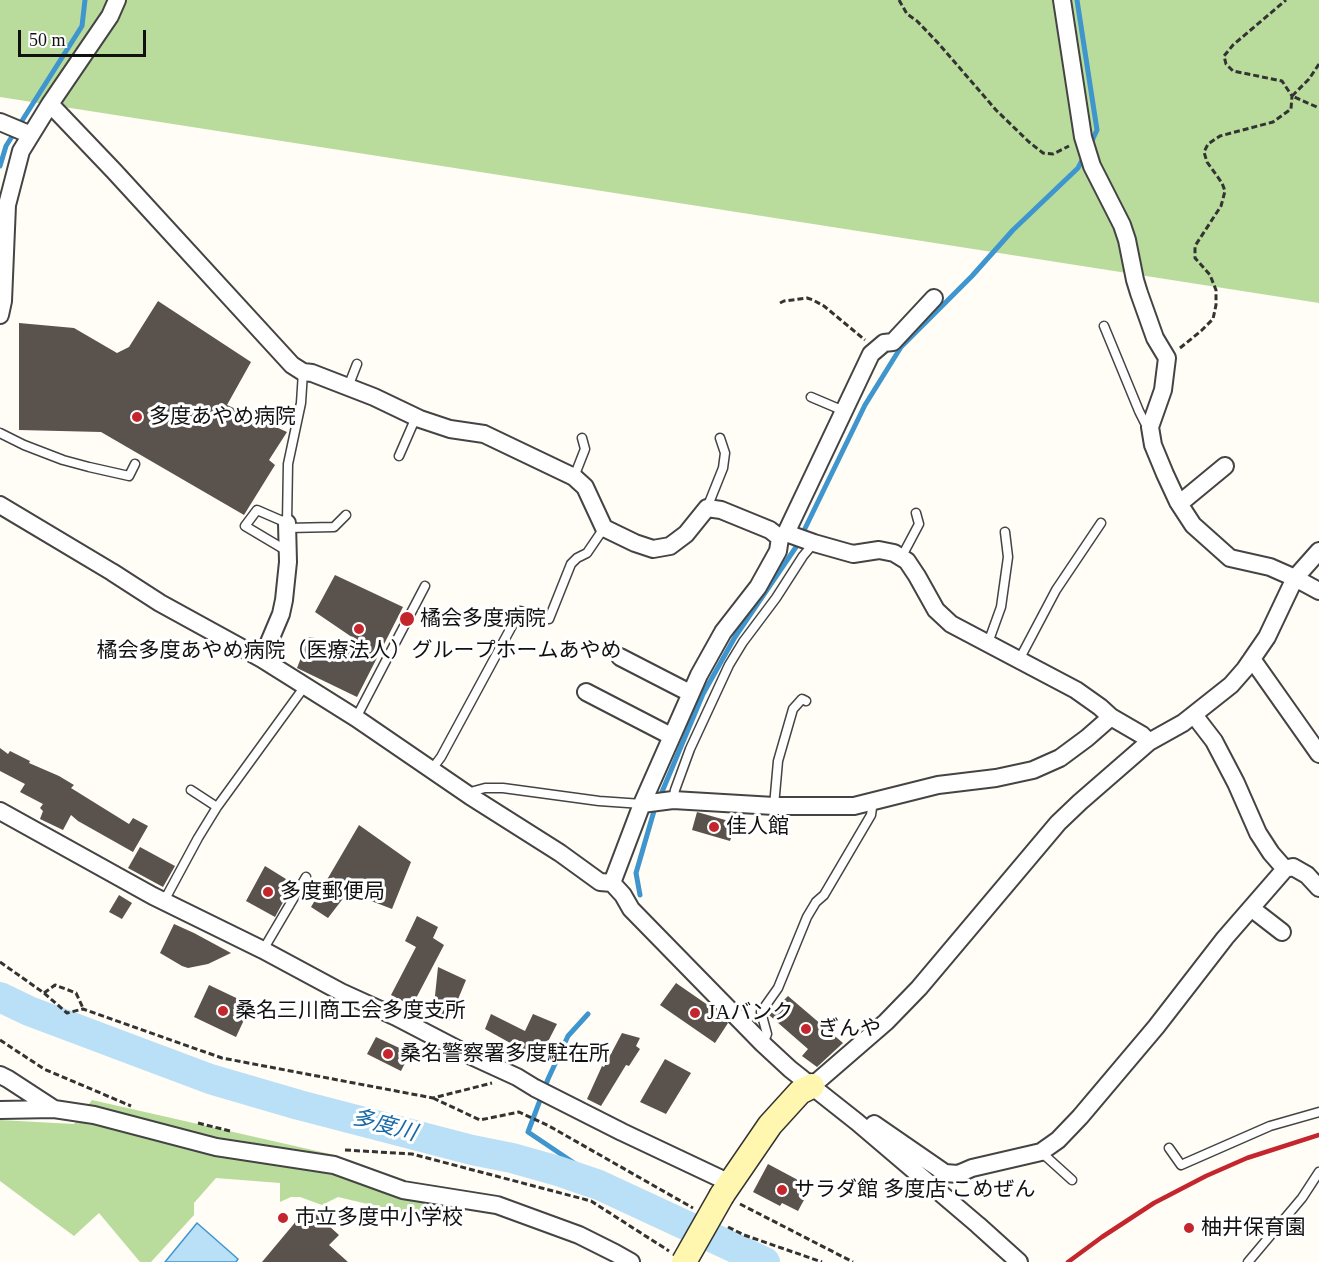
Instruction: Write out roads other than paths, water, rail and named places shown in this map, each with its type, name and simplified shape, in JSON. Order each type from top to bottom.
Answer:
[{"type":"street","points":[[0,315],[3,301],[7,205],[21,151],[50,104],[111,16],[117,0]]},
{"type":"street","points":[[1062,0],[1083,137],[1092,166],[1122,225],[1139,292],[1155,338],[1167,358],[1163,390],[1150,426],[1153,445],[1178,502],[1193,525],[1230,558],[1270,567],[1319,591]]},
{"type":"street","points":[[50,104],[292,365],[303,372],[312,373],[450,429],[484,434],[574,477],[585,487],[604,528],[653,549],[670,546],[686,534],[707,508],[721,510],[770,531],[853,554],[879,550],[894,553],[907,561],[936,610],[951,624],[1076,690],[1110,717],[1142,735],[1149,742]]},
{"type":"street","points":[[3,123],[30,135]]},
{"type":"street","points":[[612,883],[642,804],[690,693],[723,632],[758,586],[778,551],[783,535],[871,354],[884,343],[893,342],[934,298]]},
{"type":"street","points":[[1178,502],[1185,499],[1225,466]]},
{"type":"street","points":[[0,505],[160,603],[262,659],[356,718],[600,882],[612,883],[623,895],[631,909],[763,1044],[1019,1262]]},
{"type":"street","points":[[262,659],[281,614],[284,600],[288,551],[287,525]]},
{"type":"street","points":[[684,1262],[726,1189],[770,1125],[800,1092],[812,1086],[886,1022],[919,988],[1058,823],[1080,802],[1149,742],[1183,723],[1231,685],[1267,637],[1295,578],[1319,551]]},
{"type":"street","points":[[620,657],[690,693]]},
{"type":"street","points":[[1252,659],[1319,754]]},
{"type":"street","points":[[586,692],[671,736]]},
{"type":"street","points":[[1194,715],[1214,741],[1258,833],[1285,869]]},
{"type":"street","points":[[642,804],[673,800],[774,806],[854,806],[938,785],[996,778],[1033,770],[1060,758],[1110,717]]},
{"type":"street","points":[[0,811],[117,877],[341,992],[517,1077],[726,1189]]},
{"type":"street","points":[[857,1122],[874,1124],[945,1173],[958,1174],[972,1168],[1041,1152],[1058,1140],[1080,1117],[1156,1027],[1225,938],[1285,869],[1293,867],[1313,869],[1319,888]]},
{"type":"street","points":[[1251,908],[1282,932]]},
{"type":"street","points":[[0,1075],[54,1109]]},
{"type":"street","points":[[0,1110],[54,1109],[94,1115],[216,1147],[334,1165],[403,1190],[497,1205],[579,1235],[631,1262]]},
{"type":"lane","points":[[1104,326],[1139,411],[1145,423],[1150,426]]},
{"type":"lane","points":[[348,387],[357,364]]},
{"type":"lane","points":[[287,525],[288,464],[301,403],[303,372]]},
{"type":"lane","points":[[811,397],[844,411]]},
{"type":"lane","points":[[399,456],[416,417]]},
{"type":"lane","points":[[0,434],[63,460],[129,476],[135,464]]},
{"type":"lane","points":[[574,477],[585,449],[582,438]]},
{"type":"lane","points":[[707,508],[723,468],[724,453],[720,438]]},
{"type":"lane","points":[[288,551],[245,526],[257,510],[287,525],[334,527],[346,515]]},
{"type":"lane","points":[[901,558],[919,524],[916,513]]},
{"type":"lane","points":[[1019,660],[1056,590],[1101,522]]},
{"type":"lane","points":[[432,769],[441,757],[520,611],[549,619],[571,564],[587,553],[604,528]]},
{"type":"lane","points":[[988,643],[1001,607],[1008,557],[1005,532]]},
{"type":"lane","points":[[673,800],[690,748],[729,665],[802,556],[814,543]]},
{"type":"lane","points":[[356,718],[425,586]]},
{"type":"lane","points":[[164,901],[217,807],[305,686]]},
{"type":"lane","points":[[774,806],[778,761],[793,709],[802,699],[806,701]]},
{"type":"lane","points":[[470,796],[474,791],[502,788],[599,801],[642,804]]},
{"type":"lane","points":[[191,790],[217,807]]},
{"type":"lane","points":[[763,1044],[767,1034],[761,1012],[777,988],[807,917],[824,895],[871,815],[873,801]]},
{"type":"lane","points":[[263,950],[306,877]]},
{"type":"lane","points":[[1169,1148],[1181,1165],[1270,1126],[1319,1112]]},
{"type":"lane","points":[[1041,1152],[1072,1180]]},
{"type":"lane","points":[[1248,1262],[1302,1198],[1319,1172]]},
{"type":"water","points":[[197,1223],[238,1259],[236,1262],[165,1262]]},
{"type":"waterway","points":[[0,166],[6,146],[82,26],[85,0]]},
{"type":"waterway","points":[[1077,0],[1097,130],[1090,145]]},
{"type":"waterway","points":[[640,895],[636,873],[654,811],[703,694],[735,637],[796,547],[865,405],[901,347],[972,276],[1013,230],[1078,168],[1084,156]]},
{"type":"waterway","name":"多度川","points":[[0,997],[29,1011],[210,1079],[299,1105],[472,1150],[512,1158],[599,1185],[765,1262]]},
{"type":"waterway","points":[[588,1014],[568,1036],[548,1079],[528,1132],[583,1169],[593,1183]]},
{"type":"railway","points":[[1068,1262],[1154,1203],[1206,1176],[1247,1158],[1319,1135]]},
{"type":"place","name":"多度あやめ病院","points":[[137,417]]},
{"type":"place","name":"橘会多度病院","points":[[407,619]]},
{"type":"place","name":"橘会多度あやめ病院（医療法人）グループホームあやめ","points":[[359,629]]},
{"type":"place","name":"佳人館","points":[[714,827]]},
{"type":"place","name":"多度郵便局","points":[[268,892]]},
{"type":"place","name":"桑名三川商工会多度支所","points":[[223,1011]]},
{"type":"place","name":"JAバンク","points":[[695,1013]]},
{"type":"place","name":"ぎんや","points":[[806,1029]]},
{"type":"place","name":"桑名警察署多度駐在所","points":[[388,1054]]},
{"type":"place","name":"サラダ館 多度店 こめぜん","points":[[782,1190]]},
{"type":"place","name":"市立多度中小学校","points":[[283,1218]]},
{"type":"place","name":"柚井保育園","points":[[1189,1228]]}]
